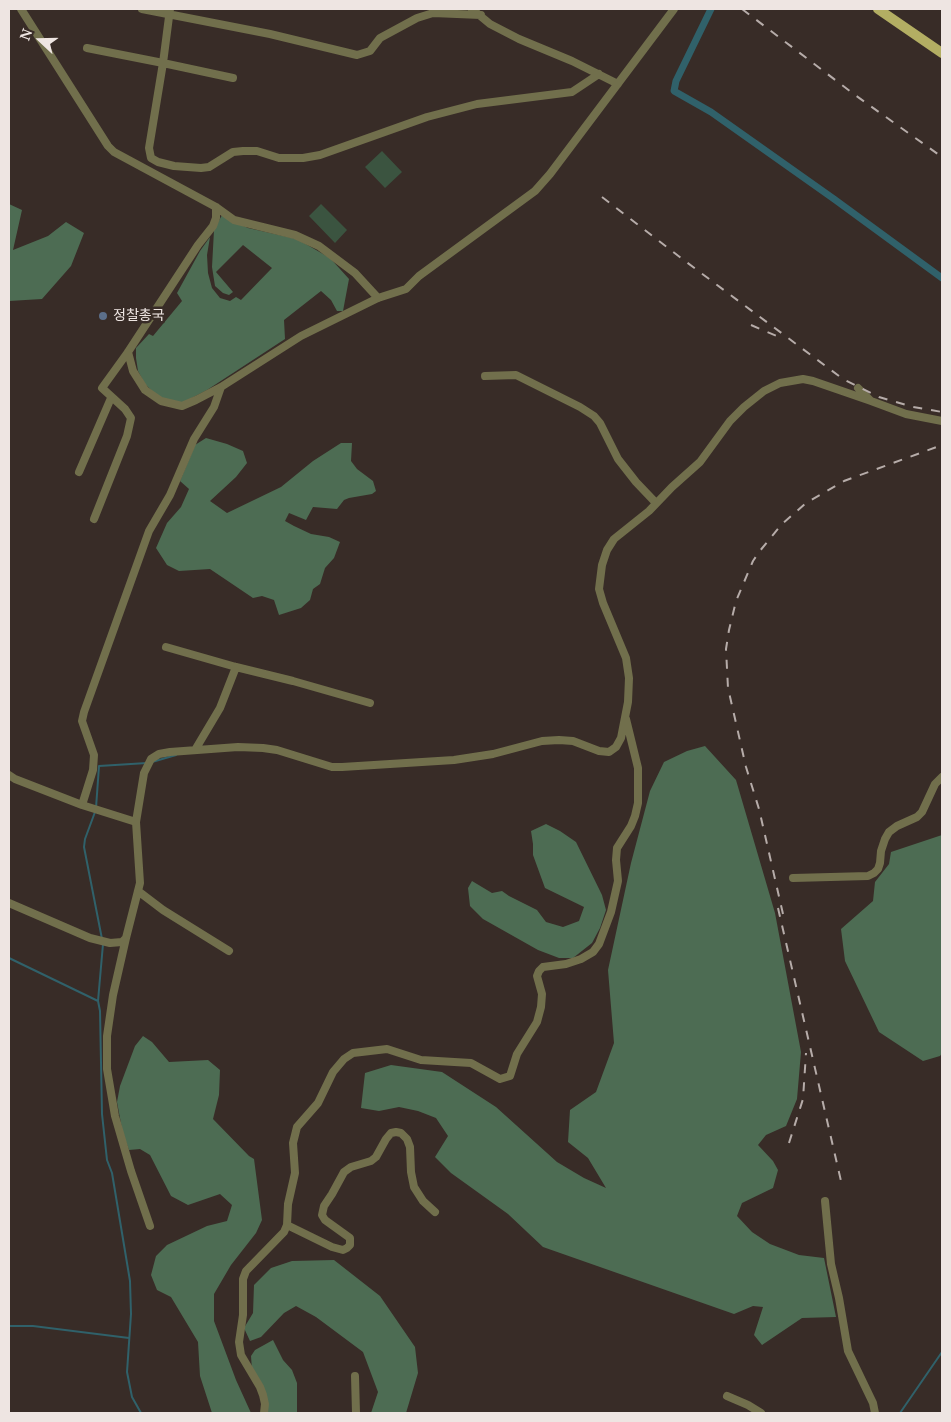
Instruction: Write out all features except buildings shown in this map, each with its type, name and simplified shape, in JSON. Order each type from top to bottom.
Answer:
[{"type":"main road","points":[[878,9],[942,53]]},
{"type":"street","points":[[142,9],[169,12],[358,55],[370,51],[380,38],[417,18],[433,13],[480,14]]},
{"type":"street","points":[[472,9],[490,24],[519,40],[572,61],[618,84]]},
{"type":"street","points":[[128,352],[134,371],[145,390],[161,401],[182,406],[221,387],[300,336],[378,298],[406,289],[420,276],[535,191],[550,174],[674,9]]},
{"type":"street","points":[[25,10],[108,146],[114,152],[216,207],[234,220],[295,235],[319,246],[355,273],[378,298]]},
{"type":"street","points":[[169,12],[149,148],[152,158],[158,162],[174,166],[209,167],[233,152],[243,151],[257,151],[280,158],[303,158],[320,155],[427,116],[476,104],[572,92],[599,74]]},
{"type":"street","points":[[87,48],[163,62],[233,78]]},
{"type":"street","points":[[94,519],[131,418],[125,409],[102,388],[213,226],[216,218],[216,207]]},
{"type":"street","points":[[485,376],[516,375],[594,416],[600,423],[618,459],[656,503]]},
{"type":"street","points":[[150,1226],[114,1116],[107,1069],[107,1036],[112,995],[138,890],[140,871],[136,822],[144,773],[149,763],[159,754],[238,747],[277,750],[332,767],[454,760],[493,754],[542,741],[559,740],[573,740],[599,751],[609,752],[616,747],[622,738],[629,678],[626,658],[603,603],[600,589],[600,578],[607,550],[614,539],[636,523],[700,462],[730,421],[764,391],[780,383],[802,379],[813,381],[906,414],[942,421]]},
{"type":"street","points":[[82,805],[93,770],[94,755],[82,721],[84,712],[149,531],[170,495],[194,439],[214,406],[221,387]]},
{"type":"street","points":[[858,388],[871,401]]},
{"type":"street","points":[[79,472],[111,398]]},
{"type":"street","points":[[166,646],[370,703]]},
{"type":"street","points":[[196,750],[220,708],[236,667]]},
{"type":"street","points":[[264,1413],[265,1404],[260,1386],[241,1355],[238,1342],[243,1314],[243,1279],[246,1272],[284,1232],[287,1225],[288,1204],[295,1174],[294,1135],[300,1122],[318,1103],[334,1072],[344,1059],[353,1053],[387,1049],[421,1060],[471,1063],[500,1079],[506,1079],[510,1076],[517,1054],[537,1022],[542,1007],[542,994],[537,976],[539,971],[549,966],[566,964],[581,959],[593,952],[599,944],[616,898],[618,881],[617,848],[636,816],[638,803],[638,768],[625,715]]},
{"type":"street","points":[[9,775],[82,805],[136,822]]},
{"type":"street","points":[[793,878],[868,876],[874,873],[878,869],[885,838],[897,826],[922,812],[936,784],[942,777]]},
{"type":"street","points":[[138,890],[163,910],[229,951]]},
{"type":"street","points":[[9,902],[103,942],[122,942],[126,938]]},
{"type":"street","points":[[287,1225],[332,1247],[344,1250],[347,1248],[350,1245],[350,1238],[325,1220],[322,1215],[324,1206],[344,1172],[351,1167],[371,1161],[376,1157],[391,1133],[396,1132],[401,1133],[407,1139],[410,1147],[414,1187],[423,1201],[435,1212]]},
{"type":"street","points":[[825,1201],[831,1264],[848,1350],[873,1403],[875,1413]]},
{"type":"street","points":[[355,1376],[356,1413]]},
{"type":"street","points":[[727,1396],[761,1413]]},
{"type":"green space","points":[[382,151],[402,172],[385,188],[365,167]]},
{"type":"green space","points":[[9,204],[22,210],[13,250],[48,236],[66,222],[84,233],[71,266],[42,299],[9,301]]},
{"type":"green space","points":[[321,204],[347,230],[335,243],[309,216]]},
{"type":"green space","points":[[222,215],[248,228],[297,239],[330,258],[349,279],[343,311],[337,311],[331,300],[321,291],[284,320],[285,339],[207,390],[184,402],[164,399],[155,394],[145,384],[138,371],[136,348],[149,334],[153,336],[182,301],[177,293],[200,251],[210,237],[207,255],[208,273],[212,288],[220,298],[230,301],[236,297],[241,300],[272,268],[243,245],[216,272],[233,292],[229,295],[223,293],[215,286],[212,267],[214,230]]},
{"type":"green space","points":[[206,438],[243,451],[247,463],[236,477],[210,501],[227,513],[281,487],[313,461],[341,443],[352,443],[351,461],[357,469],[373,481],[376,491],[372,494],[344,500],[337,509],[313,507],[306,520],[289,513],[285,521],[311,534],[329,537],[340,542],[334,558],[325,568],[320,584],[313,589],[310,600],[301,608],[279,615],[274,600],[262,596],[253,598],[210,569],[179,571],[167,565],[156,548],[167,523],[181,507],[189,489],[180,481],[195,445]]},
{"type":"green space","points":[[705,746],[736,780],[775,913],[801,1052],[797,1099],[786,1126],[766,1135],[758,1145],[773,1161],[778,1170],[773,1188],[742,1203],[737,1216],[752,1232],[770,1244],[799,1255],[824,1258],[836,1317],[802,1318],[762,1345],[754,1335],[763,1307],[753,1306],[734,1314],[543,1247],[508,1214],[451,1173],[435,1157],[448,1136],[436,1118],[418,1111],[399,1107],[379,1111],[361,1108],[365,1073],[391,1065],[442,1072],[496,1107],[557,1162],[606,1188],[588,1158],[568,1142],[570,1110],[596,1092],[614,1043],[608,970],[631,863],[650,791],[664,762],[687,751]]},
{"type":"green space","points":[[546,824],[576,842],[602,895],[606,910],[600,928],[592,943],[573,958],[559,958],[538,950],[483,919],[470,906],[468,888],[472,881],[492,893],[502,891],[537,910],[546,922],[563,927],[579,921],[584,907],[545,888],[533,855],[531,831]]},
{"type":"green space","points":[[942,835],[942,1053],[940,1056],[923,1061],[879,1032],[845,961],[841,929],[873,901],[875,882],[889,864],[891,852]]},
{"type":"green space","points":[[143,1036],[152,1042],[169,1062],[208,1060],[220,1070],[219,1095],[213,1119],[254,1159],[262,1220],[256,1233],[231,1265],[214,1294],[214,1321],[236,1380],[251,1413],[212,1413],[200,1376],[198,1342],[171,1297],[157,1290],[151,1275],[156,1256],[167,1245],[207,1226],[227,1221],[232,1205],[220,1194],[188,1205],[171,1196],[150,1155],[140,1149],[129,1150],[123,1134],[117,1102],[120,1086],[135,1046]]},
{"type":"green space","points":[[334,1260],[380,1296],[415,1347],[418,1373],[406,1413],[371,1413],[378,1392],[363,1352],[316,1317],[296,1306],[284,1313],[261,1337],[250,1341],[244,1328],[253,1313],[254,1285],[271,1268],[292,1261]]},
{"type":"green space","points":[[273,1340],[283,1360],[292,1370],[297,1383],[297,1413],[268,1413],[266,1402],[252,1370],[251,1356],[255,1350]]},
{"type":"waterway","points":[[711,9],[676,81],[674,91],[711,112],[942,278]]},
{"type":"waterway","points":[[152,762],[176,755]]},
{"type":"waterway","points":[[96,808],[99,766],[147,763]]},
{"type":"waterway","points":[[95,812],[84,847],[102,939]]},
{"type":"waterway","points":[[98,1001],[103,944]]},
{"type":"waterway","points":[[9,958],[98,1001],[100,1011],[102,1114],[107,1160],[112,1173],[130,1281],[131,1314],[127,1372],[132,1397],[141,1413]]},
{"type":"waterway","points":[[9,1326],[33,1326],[129,1338]]},
{"type":"waterway","points":[[900,1413],[942,1352]]},
{"type":"railway","points":[[742,9],[855,95],[942,157]]},
{"type":"railway","points":[[602,197],[843,379],[879,397],[913,407],[942,412]]},
{"type":"railway","points":[[751,325],[779,337]]},
{"type":"railway","points":[[783,914],[759,809],[746,767],[728,688],[726,649],[736,601],[753,561],[759,552],[781,525],[806,503],[844,481],[942,445]]},
{"type":"railway","points":[[778,908],[841,1181]]},
{"type":"railway","points":[[789,1143],[803,1099],[806,1053]]},
{"type":"place","name":"정찰총국","points":[[103,316]]}]
